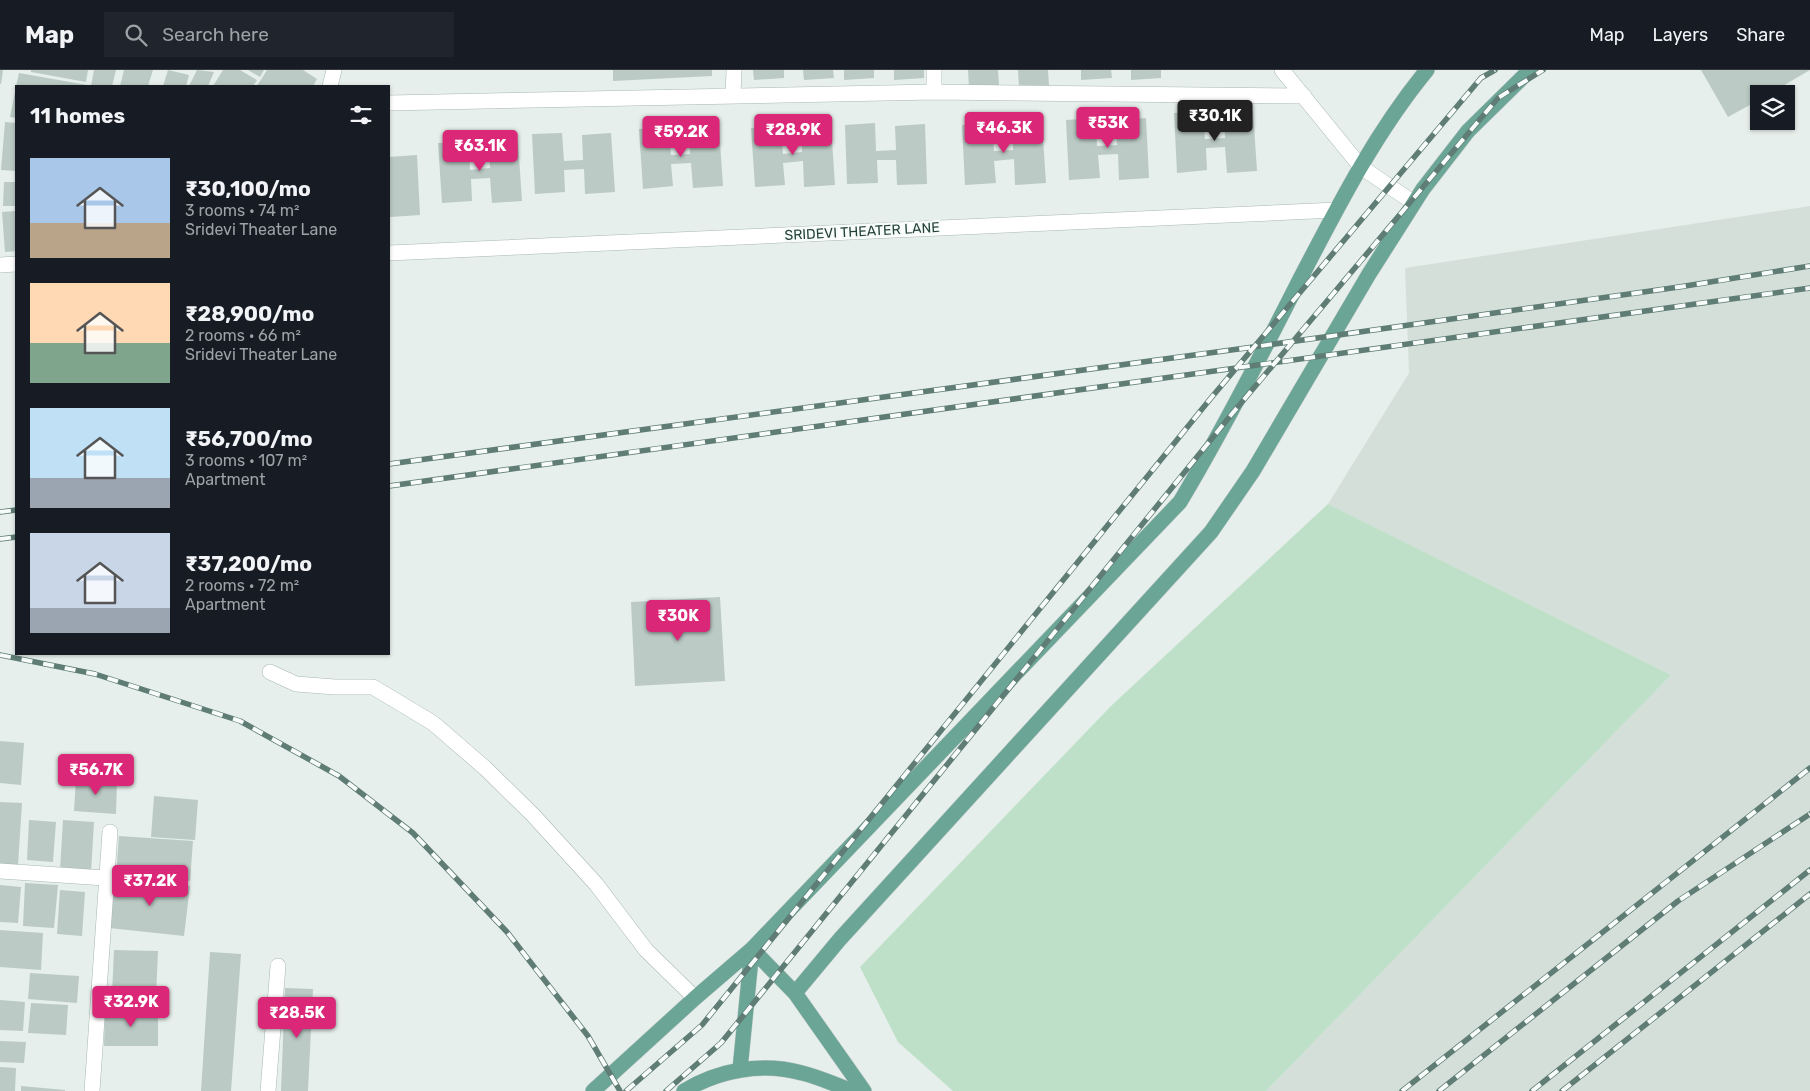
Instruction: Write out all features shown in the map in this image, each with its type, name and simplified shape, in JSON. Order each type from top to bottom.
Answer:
[{"type":"main road","points":[[593,1091],[752,949],[1180,502],[1224,428],[1336,210],[1406,95],[1427,70]]},
{"type":"main road","points":[[795,994],[840,939],[1211,532],[1253,471],[1369,274],[1414,203],[1468,131],[1530,70]]},
{"type":"main road","points":[[752,949],[795,994],[864,1091]]},
{"type":"main road","points":[[740,1069],[752,949]]},
{"type":"main road","points":[[684,1091],[702,1080],[740,1069],[801,1072],[852,1091]]},
{"type":"street","points":[[330,85],[334,70]]},
{"type":"street","points":[[733,96],[734,70]]},
{"type":"street","points":[[934,70],[934,92]]},
{"type":"street","points":[[1282,70],[1361,167],[1414,203]]},
{"type":"street","points":[[390,103],[934,92],[1304,96]]},
{"type":"street","name":"SRIDEVI THEATER LANE","points":[[390,253],[1336,210]]},
{"type":"street","points":[[0,265],[15,264]]},
{"type":"street","points":[[270,672],[296,684],[373,687],[432,724],[485,768],[532,815],[596,884],[646,950],[695,998]]},
{"type":"street","points":[[92,1091],[110,832]]},
{"type":"street","points":[[0,871],[106,878]]},
{"type":"street","points":[[268,1091],[278,966]]},
{"type":"shaded area","points":[[1810,206],[1810,1091],[1266,1091],[1671,675],[1328,504],[1409,373],[1405,268]]},
{"type":"green space","points":[[1328,504],[1671,675],[1266,1091],[953,1091],[898,1042],[860,967],[1111,706]]},
{"type":"building","points":[[0,70],[3,70],[1,84],[0,84]]},
{"type":"building","points":[[31,70],[88,70],[86,82],[31,72]]},
{"type":"building","points":[[94,70],[116,70],[112,85],[91,85]]},
{"type":"building","points":[[124,70],[153,70],[148,85],[120,85]]},
{"type":"building","points":[[168,70],[189,75],[186,85],[163,85]]},
{"type":"building","points":[[197,70],[214,72],[208,85],[190,85]]},
{"type":"building","points":[[223,70],[240,70],[257,80],[254,85],[214,85]]},
{"type":"building","points":[[248,70],[264,70],[260,77]]},
{"type":"building","points":[[267,70],[303,70],[317,79],[314,85],[258,85]]},
{"type":"building","points":[[613,70],[712,70],[712,76],[613,81]]},
{"type":"building","points":[[753,70],[784,70],[784,78],[754,80]]},
{"type":"building","points":[[803,70],[833,70],[834,78],[804,80]]},
{"type":"building","points":[[844,70],[874,70],[874,78],[844,80]]},
{"type":"building","points":[[894,70],[924,70],[924,78],[894,80]]},
{"type":"building","points":[[968,70],[998,70],[999,86],[969,88]]},
{"type":"building","points":[[1018,70],[1048,70],[1049,86],[1019,88]]},
{"type":"building","points":[[1081,70],[1111,70],[1112,78],[1081,80]]},
{"type":"building","points":[[1131,70],[1161,70],[1161,78],[1131,80]]},
{"type":"building","points":[[1701,70],[1810,70],[1784,85],[1750,85],[1750,105],[1728,117]]},
{"type":"building","points":[[19,73],[87,85],[16,85]]},
{"type":"building","points":[[15,92],[15,118],[10,117]]},
{"type":"building","points":[[1203,111],[1205,139],[1225,138],[1224,113],[1253,111],[1257,171],[1227,173],[1225,147],[1206,148],[1207,170],[1177,173],[1174,113]]},
{"type":"building","points":[[1096,118],[1097,146],[1117,145],[1115,120],[1146,118],[1149,178],[1119,180],[1118,154],[1098,155],[1100,178],[1069,180],[1066,120]]},
{"type":"building","points":[[5,122],[15,123],[15,171],[1,170]]},
{"type":"building","points":[[875,123],[876,151],[896,150],[895,126],[925,124],[927,184],[897,185],[896,160],[877,160],[878,183],[847,184],[845,125]]},
{"type":"building","points":[[992,123],[994,151],[1013,150],[1012,125],[1042,123],[1046,183],[1015,185],[1014,159],[994,161],[996,183],[965,185],[962,125]]},
{"type":"building","points":[[831,125],[835,185],[804,187],[803,161],[783,163],[785,185],[755,187],[751,128],[781,126],[783,154],[802,152],[801,128]]},
{"type":"building","points":[[669,127],[671,155],[690,154],[689,129],[719,127],[723,186],[693,188],[691,163],[671,164],[673,186],[643,189],[639,129]]},
{"type":"building","points":[[562,133],[564,161],[583,160],[582,135],[611,133],[615,192],[585,194],[584,169],[564,170],[565,192],[535,194],[532,134]]},
{"type":"building","points":[[469,142],[470,170],[490,168],[488,143],[518,142],[522,201],[492,203],[490,178],[471,179],[472,201],[442,203],[438,143]]},
{"type":"building","points":[[417,155],[420,215],[390,217],[390,157]]},
{"type":"building","points":[[4,182],[15,182],[15,206],[3,206]]},
{"type":"building","points":[[15,211],[15,251],[5,252],[2,212]]},
{"type":"building","points":[[720,597],[725,681],[635,686],[631,602]]},
{"type":"building","points":[[0,741],[24,743],[21,785],[0,783]]},
{"type":"building","points":[[76,778],[117,780],[116,814],[74,811]]},
{"type":"building","points":[[154,796],[198,800],[195,840],[151,837]]},
{"type":"building","points":[[0,802],[22,803],[18,865],[0,864]]},
{"type":"building","points":[[29,820],[56,822],[53,862],[27,860]]},
{"type":"building","points":[[63,820],[94,822],[91,872],[60,870]]},
{"type":"building","points":[[119,836],[193,841],[190,881],[116,876]]},
{"type":"building","points":[[115,878],[190,886],[184,936],[109,928]]},
{"type":"building","points":[[25,883],[58,885],[54,928],[23,926]]},
{"type":"building","points":[[0,885],[21,887],[18,923],[0,922]]},
{"type":"building","points":[[60,890],[85,892],[82,936],[57,934]]},
{"type":"building","points":[[0,930],[43,933],[41,970],[0,967]]},
{"type":"building","points":[[114,950],[158,951],[156,997],[112,995]]},
{"type":"building","points":[[210,952],[241,954],[231,1091],[201,1091]]},
{"type":"building","points":[[30,973],[79,976],[77,1003],[28,999]]},
{"type":"building","points":[[285,988],[313,989],[308,1091],[281,1091]]},
{"type":"building","points":[[0,1000],[25,1002],[23,1031],[0,1030]]},
{"type":"building","points":[[31,1003],[68,1005],[66,1035],[28,1033]]},
{"type":"building","points":[[105,1010],[158,1010],[158,1046],[104,1046]]},
{"type":"building","points":[[0,1041],[26,1042],[24,1063],[0,1062]]},
{"type":"building","points":[[0,1067],[16,1068],[15,1091],[0,1091]]},
{"type":"building","points":[[21,1086],[65,1090],[65,1091],[21,1091]]},
{"type":"railway","points":[[626,1091],[702,1025],[1211,398],[1481,78],[1495,70]]},
{"type":"railway","points":[[666,1091],[721,1043],[1231,415],[1498,98],[1543,70]]},
{"type":"railway","points":[[390,464],[1246,348],[1679,287],[1810,266]]},
{"type":"railway","points":[[390,486],[1810,288]]},
{"type":"railway","points":[[0,512],[15,510]]},
{"type":"railway","points":[[0,539],[15,537]]},
{"type":"railway","points":[[0,655],[95,674],[240,721],[339,776],[413,833],[507,932],[588,1036],[620,1091]]},
{"type":"railway","points":[[1402,1091],[1810,768]]},
{"type":"railway","points":[[1439,1091],[1678,901],[1810,814]]},
{"type":"railway","points":[[1532,1091],[1810,870]]},
{"type":"railway","points":[[1562,1091],[1810,894]]}]
